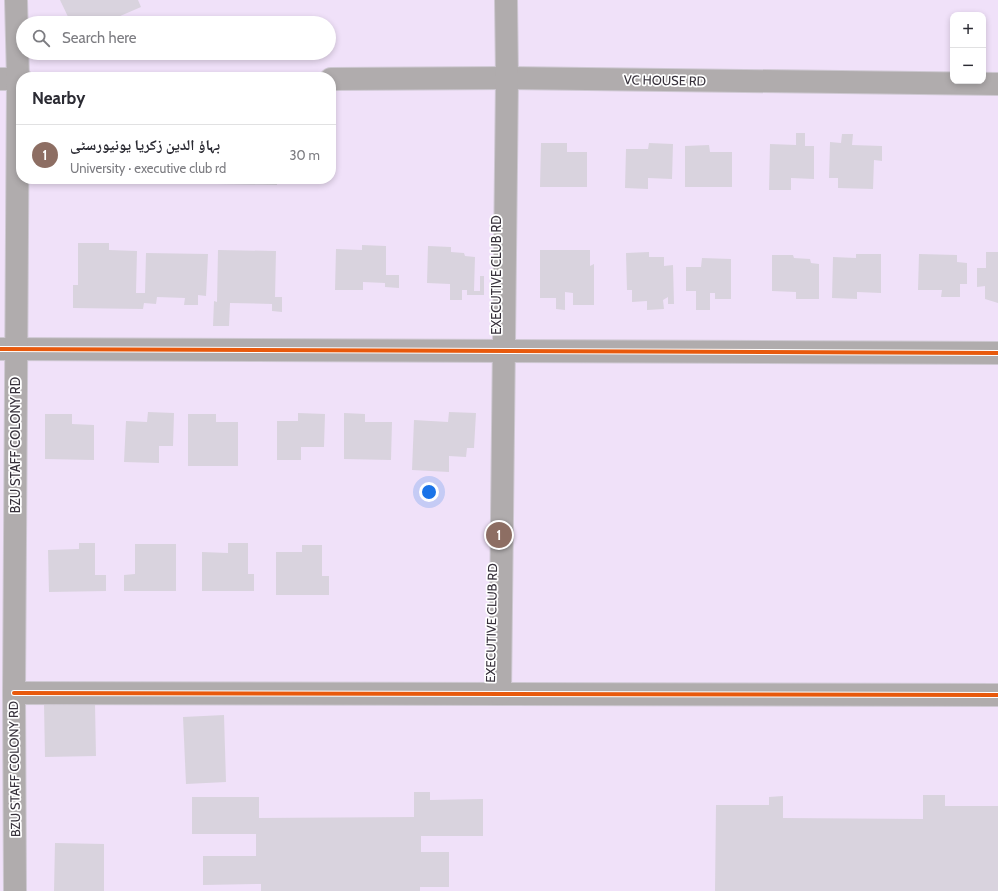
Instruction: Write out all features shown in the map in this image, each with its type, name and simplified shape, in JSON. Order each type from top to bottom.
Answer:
[{"type":"street","name":"BZU STAFF COLONY RD","points":[[15,891],[14,693],[7,617],[8,349],[16,0]]},
{"type":"street","name":"EXECUTIVE CLUB RD","points":[[500,694],[505,351],[507,78],[506,0]]},
{"type":"street","name":"VC HOUSE RD","points":[[336,79],[507,78],[998,84]]},
{"type":"street","points":[[8,349],[998,353]]},
{"type":"street","points":[[14,693],[998,695]]},
{"type":"shaded area","points":[[0,0],[998,0],[998,891],[0,891]]},
{"type":"building","points":[[60,0],[138,0],[141,7],[120,16],[68,16]]},
{"type":"building","points":[[796,133],[805,133],[805,146],[814,146],[814,179],[791,178],[791,190],[769,190],[770,144],[796,145]]},
{"type":"building","points":[[842,134],[853,134],[852,145],[882,146],[882,161],[874,160],[873,189],[838,188],[838,178],[829,178],[830,142],[841,143]]},
{"type":"building","points":[[541,143],[567,143],[567,152],[587,152],[587,187],[540,187]]},
{"type":"building","points":[[649,143],[673,144],[672,179],[648,178],[648,189],[625,188],[626,149],[648,149]]},
{"type":"building","points":[[709,145],[710,152],[732,152],[732,187],[685,187],[685,146]]},
{"type":"building","points":[[216,184],[277,184],[277,185]]},
{"type":"building","points":[[78,243],[109,243],[109,250],[137,251],[136,293],[145,293],[146,253],[208,254],[206,296],[198,295],[198,305],[184,305],[185,298],[157,297],[156,304],[144,303],[143,309],[73,308],[73,285],[78,285]]},
{"type":"building","points":[[362,245],[386,246],[386,275],[399,275],[399,288],[385,287],[385,283],[363,282],[363,290],[335,290],[336,249],[362,250]]},
{"type":"building","points":[[428,246],[451,247],[451,252],[464,253],[465,256],[475,257],[474,291],[480,291],[480,276],[484,276],[484,295],[467,295],[467,290],[462,290],[462,300],[450,300],[450,284],[427,283]]},
{"type":"building","points":[[218,250],[276,251],[275,297],[282,297],[282,312],[272,311],[272,304],[230,303],[229,326],[213,326],[214,301],[217,302]]},
{"type":"building","points":[[540,250],[590,250],[590,266],[594,264],[594,305],[573,305],[573,293],[565,292],[565,310],[556,309],[556,298],[540,298]]},
{"type":"building","points":[[649,252],[649,257],[664,257],[664,266],[673,265],[674,304],[668,304],[668,297],[663,300],[664,309],[647,310],[647,301],[632,302],[632,290],[627,290],[626,253]]},
{"type":"building","points":[[986,252],[998,252],[998,303],[985,299],[985,286],[977,287],[977,268],[986,268]]},
{"type":"building","points":[[856,254],[881,254],[881,293],[857,292],[857,299],[832,298],[833,257],[856,258]]},
{"type":"building","points":[[919,254],[957,255],[957,262],[967,263],[967,284],[960,284],[960,297],[941,297],[942,290],[918,290]]},
{"type":"building","points":[[772,255],[793,255],[794,258],[810,259],[811,263],[819,264],[819,299],[796,299],[796,292],[772,291]]},
{"type":"building","points":[[702,258],[731,259],[731,299],[715,299],[715,293],[710,293],[710,310],[696,310],[696,291],[686,291],[686,267],[701,267]]},
{"type":"building","points":[[148,412],[174,413],[173,446],[159,446],[159,463],[124,462],[126,421],[147,422]]},
{"type":"building","points":[[449,412],[476,413],[474,448],[467,448],[466,457],[449,456],[449,472],[412,470],[414,420],[448,422]]},
{"type":"building","points":[[298,413],[325,414],[324,447],[301,447],[301,460],[277,460],[277,421],[298,421]]},
{"type":"building","points":[[344,413],[365,414],[365,422],[392,422],[391,460],[344,459]]},
{"type":"building","points":[[45,414],[72,414],[72,424],[94,425],[94,460],[45,459]]},
{"type":"building","points":[[188,414],[216,414],[216,422],[238,422],[238,466],[188,466]]},
{"type":"building","points":[[79,543],[95,543],[95,575],[106,575],[106,591],[49,592],[48,550],[79,549]]},
{"type":"building","points":[[228,543],[248,543],[248,574],[254,574],[254,591],[202,591],[202,552],[228,553]]},
{"type":"building","points":[[135,544],[176,544],[176,591],[124,591],[124,575],[135,574]]},
{"type":"building","points":[[302,545],[322,545],[322,576],[329,576],[329,595],[276,595],[276,552],[302,552]]},
{"type":"building","points":[[95,704],[96,756],[45,757],[44,705]]},
{"type":"building","points":[[224,715],[226,782],[186,784],[183,717]]},
{"type":"building","points":[[414,792],[430,792],[430,800],[483,799],[483,836],[421,836],[421,852],[449,852],[449,887],[420,887],[420,891],[261,891],[261,884],[203,885],[203,856],[256,856],[256,834],[192,834],[192,797],[259,797],[259,818],[414,817]]},
{"type":"building","points":[[923,795],[945,795],[945,806],[998,806],[998,891],[715,891],[716,805],[769,805],[769,797],[783,796],[783,818],[923,819]]},
{"type":"building","points":[[55,843],[104,844],[104,891],[54,891]]},
{"type":"cycle path","points":[[0,349],[998,353]]},
{"type":"cycle path","points":[[14,693],[998,695]]},
{"type":"place","name":"بہاؤ الدین زکریا یونیورسٹی","points":[[499,535]]}]
